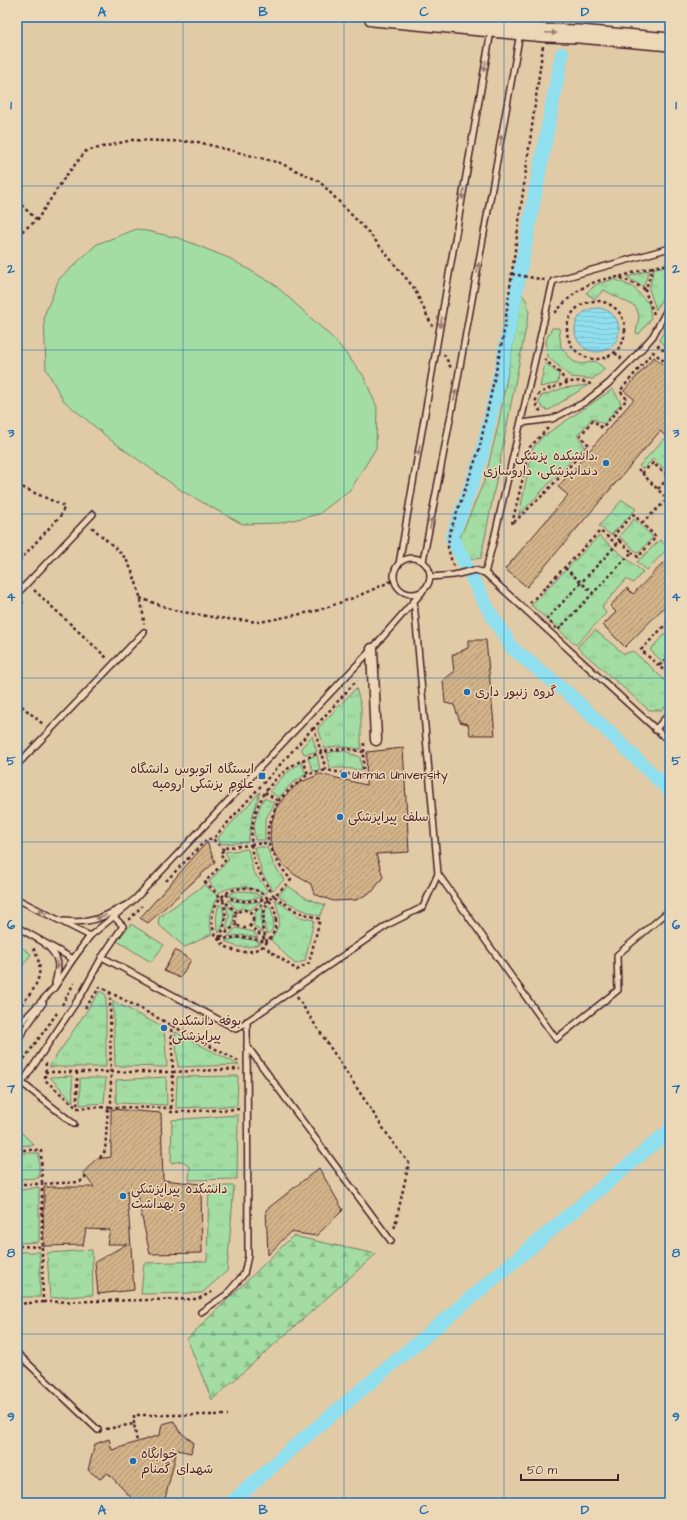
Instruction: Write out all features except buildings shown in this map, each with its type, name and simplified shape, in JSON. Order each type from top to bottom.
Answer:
[{"type":"highway","points":[[373,17],[545,33],[579,34],[670,42]]},
{"type":"street","points":[[372,649],[376,740]]},
{"type":"lane","points":[[422,592],[414,595],[405,594],[398,588],[394,580],[394,572],[399,564],[492,28]]},
{"type":"lane","points":[[423,561],[458,383],[521,30]]},
{"type":"lane","points":[[484,573],[494,539],[553,281],[670,248]]},
{"type":"lane","points":[[521,423],[552,419],[585,402],[608,384],[653,336],[670,304]]},
{"type":"lane","points":[[17,594],[93,514]]},
{"type":"lane","points":[[17,1040],[90,936],[135,899],[372,649],[428,585],[431,577],[429,568],[423,561],[411,558],[406,559],[399,564]]},
{"type":"lane","points":[[431,577],[454,575],[475,570],[484,573],[644,718],[655,730],[670,742]]},
{"type":"lane","points":[[102,956],[236,1029],[389,924],[423,907],[438,874],[414,600]]},
{"type":"lane","points":[[17,765],[144,632]]},
{"type":"lane","points":[[655,730],[670,713]]},
{"type":"lane","points":[[438,874],[556,1039],[618,990],[617,955],[670,910]]},
{"type":"lane","points":[[17,899],[90,936]]},
{"type":"lane","points":[[59,920],[89,922],[104,916],[135,899]]},
{"type":"lane","points":[[74,1124],[22,1083],[83,992],[102,956],[123,926],[114,917]]},
{"type":"lane","points":[[17,927],[73,959]]},
{"type":"lane","points":[[17,1027],[54,988],[58,972],[58,960],[52,950],[45,944]]},
{"type":"lane","points":[[201,1312],[226,1295],[244,1274],[248,1256],[247,1021]]},
{"type":"lane","points":[[247,1046],[391,1241]]},
{"type":"lane","points":[[17,1353],[98,1430]]},
{"type":"path","points":[[454,575],[448,548],[449,535],[479,450],[503,338],[545,33]]},
{"type":"path","points":[[17,235],[37,220],[65,177],[86,151],[132,140],[198,142],[280,163],[319,181],[370,234],[414,288],[433,328]]},
{"type":"path","points":[[17,201],[37,220]]},
{"type":"path","points":[[554,314],[566,301],[583,287],[603,279],[619,277],[653,267],[670,264]]},
{"type":"path","points":[[645,290],[653,267]]},
{"type":"path","points":[[512,274],[553,281]]},
{"type":"path","points":[[619,277],[645,290],[654,311],[655,318]]},
{"type":"path","points":[[595,300],[608,303],[619,311],[624,319],[625,328],[621,346],[615,353],[606,358],[597,360],[588,359],[579,355],[573,349],[568,340],[566,331],[567,322],[571,314],[578,306],[595,300]]},
{"type":"path","points":[[653,342],[670,355]]},
{"type":"path","points":[[442,349],[458,383]]},
{"type":"path","points":[[530,448],[512,524],[545,493],[589,445],[580,436],[593,420],[602,428],[618,411],[627,399],[620,390],[653,352],[670,366]]},
{"type":"path","points":[[615,353],[627,365]]},
{"type":"path","points":[[543,365],[544,358],[560,372],[567,382]]},
{"type":"path","points":[[535,402],[539,394],[567,382],[581,381],[595,385],[589,389]]},
{"type":"path","points":[[538,388],[535,402],[539,410],[543,412]]},
{"type":"path","points":[[642,473],[653,463],[670,476],[658,489]]},
{"type":"path","points":[[638,469],[669,500],[642,523]]},
{"type":"path","points":[[17,485],[64,506],[62,514],[17,562]]},
{"type":"path","points":[[633,514],[642,523],[656,537],[638,557],[614,535],[633,514]]},
{"type":"path","points":[[93,528],[125,558],[138,589],[143,611],[144,632]]},
{"type":"path","points":[[525,609],[600,532],[617,544]]},
{"type":"path","points":[[620,541],[547,619],[558,630],[632,552]]},
{"type":"path","points":[[565,568],[593,593]]},
{"type":"path","points":[[140,598],[177,611],[218,618],[260,622],[316,611],[356,597],[394,580]]},
{"type":"path","points":[[34,590],[113,664]]},
{"type":"path","points":[[670,620],[641,650],[670,676]]},
{"type":"path","points":[[659,666],[670,655]]},
{"type":"path","points":[[213,839],[361,675]]},
{"type":"path","points":[[17,702],[50,731]]},
{"type":"path","points":[[314,728],[326,770]]},
{"type":"path","points":[[250,913],[274,896],[291,880],[280,866],[268,843],[268,828],[278,801],[294,785],[300,783],[308,774],[326,770],[363,777],[364,752],[342,749],[321,752],[303,759],[283,772],[268,786],[254,816],[251,845],[256,867],[274,896],[296,911],[320,919],[309,963],[297,970],[263,946]]},
{"type":"path","points":[[303,759],[308,774]]},
{"type":"path","points":[[265,792],[278,801]]},
{"type":"path","points":[[165,882],[207,838],[213,839],[224,850]]},
{"type":"path","points":[[237,913],[205,882],[225,861],[220,853],[228,847],[268,843]]},
{"type":"path","points":[[248,888],[256,890],[269,899],[274,907],[276,921],[273,934],[263,946],[243,952],[229,948],[218,939],[213,925],[213,917],[217,903],[226,894],[236,889],[248,888]]},
{"type":"path","points":[[226,894],[229,898],[244,901],[269,899]]},
{"type":"path","points":[[218,939],[224,930],[226,921],[226,913],[222,897]]},
{"type":"path","points":[[267,942],[262,927],[264,907],[269,899]]},
{"type":"path","points":[[123,926],[144,904]]},
{"type":"path","points":[[242,910],[250,913],[253,918],[249,925],[244,928],[237,924],[235,920],[237,913],[242,910]]},
{"type":"path","points":[[218,939],[237,924]]},
{"type":"path","points":[[249,925],[267,942]]},
{"type":"path","points":[[218,939],[243,937],[267,942]]},
{"type":"path","points":[[17,1009],[30,995],[38,978],[41,965],[32,945]]},
{"type":"path","points":[[17,1069],[62,1005],[74,983]]},
{"type":"path","points":[[82,1011],[100,987],[241,1063]]},
{"type":"path","points":[[292,990],[393,1143],[409,1164],[391,1241]]},
{"type":"path","points":[[100,1158],[105,1151],[108,1107],[111,1102],[110,992]]},
{"type":"path","points":[[171,1024],[173,1072],[172,1112],[244,1108]]},
{"type":"path","points":[[46,1061],[45,1080],[77,1108],[172,1108]]},
{"type":"path","points":[[45,1072],[173,1072],[243,1069]]},
{"type":"path","points":[[77,1072],[77,1108]]},
{"type":"path","points":[[17,1150],[41,1150],[43,1302]]},
{"type":"path","points":[[17,1184],[80,1182],[86,1176]]},
{"type":"path","points":[[17,1246],[42,1247]]},
{"type":"path","points":[[17,1304],[43,1302],[198,1299],[216,1290]]},
{"type":"path","points":[[137,1442],[134,1415],[228,1415]]},
{"type":"path","points":[[98,1430],[134,1424]]},
{"type":"shaded area","name":"Urmia University","points":[[17,17],[321,17],[521,30],[670,48],[670,1503],[17,1503]]},
{"type":"green space","points":[[137,229],[179,238],[231,259],[275,285],[335,340],[363,375],[377,407],[376,448],[351,489],[319,514],[280,523],[242,524],[182,491],[112,441],[63,400],[46,369],[44,316],[59,279],[97,244]]},
{"type":"green space","points":[[669,266],[670,282],[656,310],[649,289],[654,268]]},
{"type":"green space","points":[[649,270],[643,287],[627,277]]},
{"type":"green space","points":[[614,279],[633,287],[649,304],[651,319],[639,334],[636,333],[639,316],[636,307],[604,290],[595,299],[586,293],[597,284]]},
{"type":"green space","points":[[522,294],[527,302],[529,312],[481,558],[467,560],[459,553],[459,540],[485,479],[499,421]]},
{"type":"green space","points":[[670,322],[670,350],[659,340]]},
{"type":"green space","points":[[552,328],[559,328],[561,347],[574,362],[583,364],[595,361],[605,369],[593,379],[571,377],[548,357],[546,340]]},
{"type":"green space","points":[[545,363],[559,374],[558,383],[540,387]]},
{"type":"green space","points":[[588,385],[549,410],[544,409],[539,403],[541,396],[564,388]]},
{"type":"green space","points":[[613,389],[621,403],[604,424],[592,418],[577,436],[585,446],[519,515],[533,448],[542,437]]},
{"type":"green space","points":[[664,439],[670,444],[670,473],[653,459],[643,469],[639,466]]},
{"type":"green space","points":[[622,500],[636,509],[611,535],[599,526]]},
{"type":"green space","points":[[634,519],[653,537],[638,553],[619,536]]},
{"type":"green space","points":[[599,536],[643,572],[633,583],[626,579],[602,607],[606,613],[576,645],[531,605]]},
{"type":"green space","points":[[660,540],[668,548],[647,570],[637,562]]},
{"type":"green space","points":[[670,628],[670,669],[650,650]]},
{"type":"green space","points":[[595,630],[624,654],[633,651],[670,685],[670,701],[662,710],[649,710],[577,647]]},
{"type":"green space","points":[[356,688],[361,706],[361,749],[336,746],[325,749],[318,728]]},
{"type":"green space","points":[[312,736],[317,752],[304,754],[301,748]]},
{"type":"green space","points":[[342,750],[360,757],[362,770],[330,768],[327,753]]},
{"type":"green space","points":[[317,755],[320,770],[313,771],[308,758]]},
{"type":"green space","points":[[301,762],[306,774],[291,784],[279,798],[270,791],[284,775]]},
{"type":"green space","points":[[260,792],[252,818],[248,842],[221,844],[218,838]]},
{"type":"green space","points":[[264,798],[275,803],[265,820],[265,840],[255,840],[254,829],[257,813]]},
{"type":"green space","points":[[254,847],[267,847],[273,863],[284,880],[273,890],[263,875]]},
{"type":"green space","points":[[248,849],[253,871],[268,891],[265,894],[254,889],[236,887],[219,893],[209,882],[229,859],[225,852]]},
{"type":"green space","points":[[204,885],[219,897],[213,906],[210,915],[212,934],[185,947],[158,924],[159,917]]},
{"type":"green space","points":[[288,886],[306,898],[325,905],[320,916],[298,908],[278,895]]},
{"type":"green space","points":[[233,892],[252,892],[263,897],[245,900],[228,896]]},
{"type":"green space","points":[[275,899],[299,917],[314,920],[305,961],[295,964],[271,940],[279,924],[279,916]]},
{"type":"green space","points":[[228,900],[248,903],[261,901],[250,910],[240,908],[237,910]]},
{"type":"green space","points":[[219,904],[223,907],[224,924],[219,933],[216,918]]},
{"type":"green space","points":[[226,904],[234,911],[233,926],[226,931],[229,917]]},
{"type":"green space","points":[[263,905],[261,919],[262,933],[253,925],[255,920],[254,914]]},
{"type":"green space","points":[[268,905],[272,913],[273,927],[272,931],[267,934],[264,920]]},
{"type":"green space","points":[[131,924],[164,945],[151,962],[117,941]]},
{"type":"green space","points":[[236,928],[254,932],[258,938],[241,935],[227,937]]},
{"type":"green space","points":[[237,938],[255,940],[261,943],[247,947],[238,947],[225,941]]},
{"type":"green space","points":[[17,944],[31,954],[21,968],[17,967]]},
{"type":"green space","points":[[100,991],[106,995],[106,1067],[49,1067]]},
{"type":"green space","points":[[113,1001],[164,1028],[167,1067],[115,1066]]},
{"type":"green space","points":[[175,1032],[239,1065],[178,1067]]},
{"type":"green space","points":[[72,1076],[73,1102],[50,1077]]},
{"type":"green space","points":[[238,1076],[237,1106],[176,1108],[177,1077]]},
{"type":"green space","points":[[166,1077],[167,1105],[116,1103],[116,1080]]},
{"type":"green space","points":[[80,1078],[106,1078],[104,1103],[80,1105]]},
{"type":"green space","points":[[238,1115],[237,1179],[189,1180],[190,1167],[182,1161],[171,1163],[172,1120]]},
{"type":"green space","points":[[17,1128],[34,1145],[17,1146]]},
{"type":"green space","points":[[17,1153],[39,1153],[39,1178],[17,1179]]},
{"type":"green space","points":[[209,1186],[234,1186],[227,1271],[202,1293],[141,1294],[144,1263],[207,1261]]},
{"type":"green space","points":[[39,1187],[39,1242],[17,1243],[17,1191]]},
{"type":"green space","points":[[293,1236],[376,1254],[212,1400],[187,1339]]},
{"type":"green space","points":[[92,1250],[93,1295],[50,1298],[47,1253]]},
{"type":"green space","points":[[17,1252],[40,1252],[40,1297],[17,1297]]},
{"type":"water","points":[[597,308],[609,312],[615,318],[619,330],[615,342],[609,348],[597,352],[585,348],[579,342],[575,330],[579,318],[585,312]]},
{"type":"waterway","points":[[561,688],[512,648],[488,609],[452,538],[481,458],[503,360],[562,54]]},
{"type":"waterway","points":[[567,692],[670,791]]},
{"type":"waterway","points":[[231,1503],[290,1450],[670,1130]]},
{"type":"place","name":"دانشکده پزشکی، دندانپزشکی، داروسازی","points":[[606,463]]},
{"type":"place","name":"گروه زنبور داری","points":[[467,692]]},
{"type":"place","name":"Urmia University","points":[[344,775]]},
{"type":"place","name":"ایستگاه اتوبوس دانشگاه علوم پزشکی ارومیه","points":[[262,776]]},
{"type":"place","name":"سلف پیراپزشکی","points":[[340,817]]},
{"type":"place","name":"بوفه دانشکده پیراپزشکی","points":[[164,1028]]},
{"type":"place","name":"دانشکده پیراپزشکی و بهداشت","points":[[123,1196]]},
{"type":"place","name":"خوابگاه شهدای گمنام","points":[[133,1461]]}]
